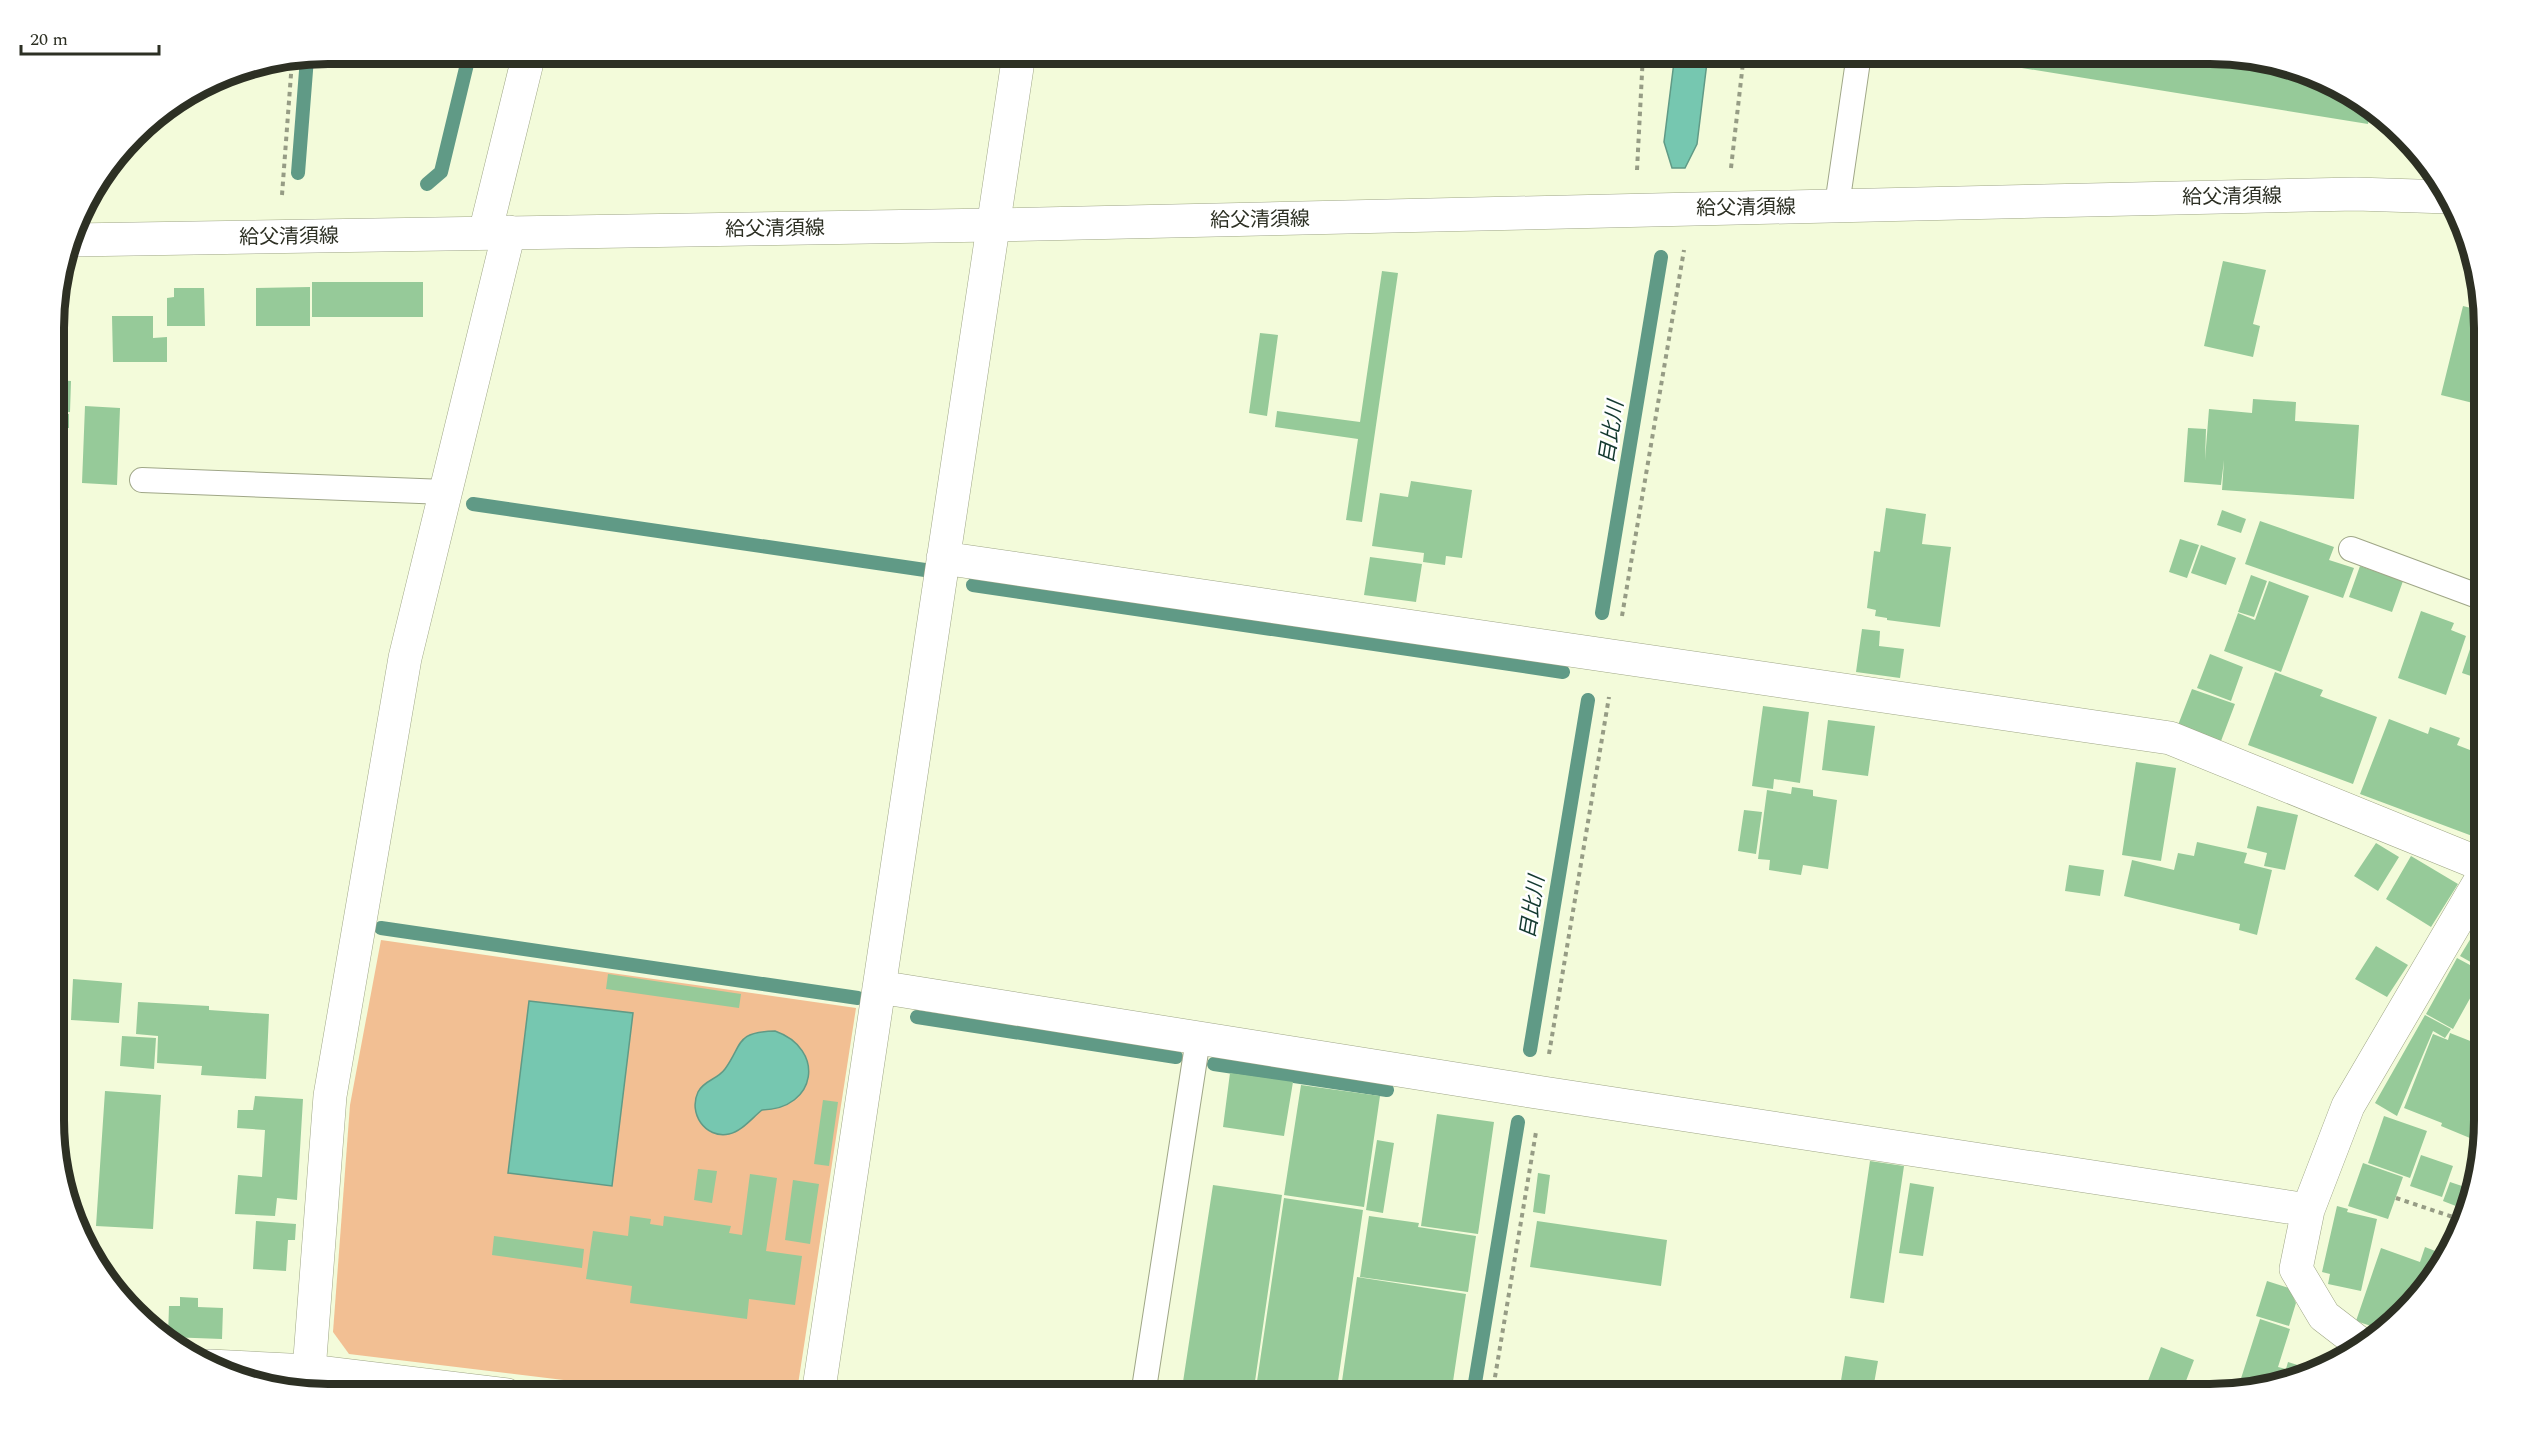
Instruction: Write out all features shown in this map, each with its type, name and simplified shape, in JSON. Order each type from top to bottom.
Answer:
[{"type":"street","points":[[309,1371],[330,1096],[405,658],[445,492],[497,233],[527,64]]},
{"type":"street","points":[[820,1384],[1017,64]]},
{"type":"street","name":"給父清須線","points":[[80,240],[993,225],[2356,194],[2438,197]]},
{"type":"street","points":[[943,558],[2170,738],[2474,861]]},
{"type":"street","points":[[2356,1340],[2324,1316],[2296,1269],[2308,1210],[2348,1106],[2474,891]]},
{"type":"street","points":[[879,987],[1542,1093],[2308,1210]]},
{"type":"street","points":[[236,1367],[309,1371],[416,1384]]},
{"type":"lane","points":[[1837,205],[1858,64]]},
{"type":"lane","points":[[142,480],[445,492]]},
{"type":"lane","points":[[2351,549],[2474,595]]},
{"type":"lane","points":[[1145,1384],[1198,1039]]},
{"type":"path","points":[[1634,210],[1642,64]]},
{"type":"path","points":[[1726,208],[1743,64]]},
{"type":"path","points":[[279,236],[292,67]]},
{"type":"path","points":[[1494,1384],[1691,209]]},
{"type":"path","points":[[2396,1198],[2455,1218]]},
{"type":"shaded area","points":[[381,940],[856,1008],[798,1384],[596,1384],[349,1354],[333,1332],[350,1105]]},
{"type":"water","points":[[1674,64],[1707,64],[1697,144],[1685,168],[1672,168],[1664,142]]},
{"type":"water","points":[[529,1001],[633,1013],[612,1186],[508,1173]]},
{"type":"water","points":[[775,1031],[791,1040],[802,1051],[808,1064],[808,1077],[804,1089],[794,1100],[780,1107],[762,1110],[743,1127],[729,1134],[720,1134],[706,1128],[697,1116],[695,1108],[698,1092],[707,1082],[722,1073],[746,1037]]},
{"type":"building","points":[[1998,64],[2210,64],[2244,67],[2278,73],[2311,85],[2356,109],[2369,118],[2368,124]]},
{"type":"building","points":[[2223,261],[2266,270],[2253,324],[2260,326],[2253,357],[2204,346]]},
{"type":"building","points":[[1382,271],[1398,273],[1362,522],[1346,520],[1358,439],[1275,427],[1277,411],[1360,422]]},
{"type":"building","points":[[312,282],[423,282],[423,317],[312,317]]},
{"type":"building","points":[[310,287],[310,326],[256,326],[256,288]]},
{"type":"building","points":[[174,288],[204,288],[205,326],[167,326],[167,298],[174,297]]},
{"type":"building","points":[[2463,306],[2473,308],[2474,403],[2441,395]]},
{"type":"building","points":[[112,316],[153,316],[153,338],[167,337],[167,362],[113,362]]},
{"type":"building","points":[[1260,333],[1278,335],[1267,416],[1249,413]]},
{"type":"building","points":[[64,381],[71,381],[70,412],[64,412]]},
{"type":"building","points":[[2253,399],[2296,402],[2295,421],[2359,425],[2354,499],[2222,490],[2224,460],[2221,485],[2184,482],[2188,428],[2206,429],[2205,460],[2209,409],[2252,413]]},
{"type":"building","points":[[85,406],[120,408],[117,485],[82,483]]},
{"type":"building","points":[[64,414],[69,414],[69,428],[64,428]]},
{"type":"building","points":[[1411,481],[1472,490],[1462,558],[1446,556],[1445,565],[1423,562],[1424,553],[1372,546],[1380,493],[1408,497]]},
{"type":"building","points":[[1886,508],[1926,514],[1922,544],[1951,547],[1940,627],[1887,620],[1887,618],[1875,616],[1876,610],[1867,608],[1874,551],[1880,552]]},
{"type":"building","points":[[2222,510],[2246,519],[2241,533],[2217,525]]},
{"type":"building","points":[[2260,521],[2334,547],[2329,560],[2354,568],[2343,598],[2245,564]]},
{"type":"building","points":[[2180,539],[2199,545],[2187,578],[2169,572]]},
{"type":"building","points":[[2201,545],[2236,558],[2226,585],[2191,573]]},
{"type":"building","points":[[1370,557],[1422,564],[1416,602],[1364,595]]},
{"type":"building","points":[[2360,566],[2403,581],[2392,612],[2349,597]]},
{"type":"building","points":[[2251,575],[2267,581],[2254,617],[2238,612]]},
{"type":"building","points":[[2269,581],[2309,596],[2281,672],[2224,651],[2238,613],[2255,620]]},
{"type":"building","points":[[2421,611],[2454,623],[2451,630],[2466,636],[2446,695],[2398,678]]},
{"type":"building","points":[[1862,629],[1880,631],[1879,646],[1904,649],[1900,678],[1856,672]]},
{"type":"building","points":[[2474,637],[2474,677],[2462,673]]},
{"type":"building","points":[[2210,654],[2243,667],[2231,701],[2197,688]]},
{"type":"building","points":[[2275,672],[2323,690],[2320,696],[2377,717],[2353,784],[2248,745]]},
{"type":"building","points":[[2192,689],[2235,704],[2221,741],[2178,725]]},
{"type":"building","points":[[1763,706],[1809,712],[1800,783],[1774,779],[1773,789],[1752,786]]},
{"type":"building","points":[[2389,719],[2428,734],[2430,727],[2460,738],[2457,745],[2474,752],[2474,837],[2360,794]]},
{"type":"building","points":[[1828,720],[1875,726],[1868,776],[1822,770]]},
{"type":"building","points":[[2136,762],[2176,768],[2161,861],[2122,855]]},
{"type":"building","points":[[1792,787],[1813,790],[1813,796],[1837,800],[1828,869],[1803,865],[1801,875],[1769,870],[1770,860],[1758,859],[1767,790],[1791,794]]},
{"type":"building","points":[[2257,806],[2298,815],[2285,870],[2264,866],[2267,853],[2247,848]]},
{"type":"building","points":[[1744,810],[1762,812],[1756,854],[1738,851]]},
{"type":"building","points":[[2197,842],[2247,853],[2244,863],[2272,870],[2257,935],[2239,930],[2240,924],[2124,896],[2132,860],[2174,870],[2178,853],[2194,856]]},
{"type":"building","points":[[2376,843],[2399,857],[2378,891],[2354,876]]},
{"type":"building","points":[[2411,856],[2458,884],[2431,927],[2386,899]]},
{"type":"building","points":[[2069,865],[2104,870],[2100,896],[2065,891]]},
{"type":"building","points":[[2471,938],[2474,940],[2474,964],[2460,956]]},
{"type":"building","points":[[2376,946],[2408,965],[2387,997],[2355,979]]},
{"type":"building","points":[[2457,958],[2474,967],[2474,991],[2453,1029],[2426,1014]]},
{"type":"building","points":[[608,974],[741,994],[739,1008],[606,989]]},
{"type":"building","points":[[73,979],[122,983],[119,1023],[71,1020]]},
{"type":"building","points":[[138,1002],[209,1006],[209,1010],[269,1014],[266,1079],[201,1075],[202,1066],[157,1063],[158,1036],[136,1034]]},
{"type":"building","points":[[2425,1015],[2451,1029],[2445,1038],[2433,1031],[2397,1116],[2375,1103]]},
{"type":"building","points":[[2450,1033],[2474,1042],[2473,1139],[2441,1126],[2442,1123],[2404,1108],[2433,1034],[2448,1040]]},
{"type":"building","points":[[122,1036],[156,1038],[154,1069],[120,1066]]},
{"type":"building","points":[[1230,1073],[1293,1082],[1284,1136],[1223,1127]]},
{"type":"building","points":[[1301,1085],[1380,1096],[1364,1207],[1284,1195]]},
{"type":"building","points":[[105,1091],[161,1095],[153,1229],[96,1226]]},
{"type":"building","points":[[255,1096],[303,1099],[297,1200],[277,1198],[275,1216],[235,1214],[238,1175],[262,1177],[265,1130],[237,1128],[238,1110],[253,1110]]},
{"type":"building","points":[[823,1100],[838,1102],[829,1166],[814,1164]]},
{"type":"building","points":[[1437,1114],[1494,1122],[1478,1234],[1421,1226]]},
{"type":"building","points":[[2384,1116],[2427,1131],[2410,1178],[2368,1163]]},
{"type":"building","points":[[1377,1140],[1394,1143],[1383,1213],[1366,1210]]},
{"type":"building","points":[[2421,1155],[2453,1166],[2442,1197],[2410,1186]]},
{"type":"building","points":[[1870,1161],[1904,1166],[1884,1303],[1850,1298]]},
{"type":"building","points":[[2363,1163],[2403,1177],[2388,1219],[2348,1206]]},
{"type":"building","points":[[698,1169],[717,1171],[712,1203],[694,1200]]},
{"type":"building","points":[[1538,1173],[1550,1175],[1545,1214],[1533,1212]]},
{"type":"building","points":[[750,1174],[777,1178],[766,1251],[802,1256],[795,1305],[749,1299],[747,1319],[630,1303],[632,1286],[586,1279],[593,1231],[628,1236],[630,1216],[651,1219],[650,1224],[663,1226],[664,1216],[731,1226],[729,1233],[742,1235]]},
{"type":"building","points":[[793,1180],[819,1184],[810,1244],[785,1240]]},
{"type":"building","points":[[2450,1182],[2465,1187],[2458,1207],[2443,1201]]},
{"type":"building","points":[[1910,1183],[1934,1187],[1923,1256],[1899,1253]]},
{"type":"building","points":[[1213,1185],[1282,1195],[1255,1384],[1183,1384]]},
{"type":"building","points":[[1284,1198],[1363,1210],[1338,1384],[1257,1384]]},
{"type":"building","points":[[2337,1206],[2348,1209],[2347,1212],[2377,1219],[2361,1291],[2328,1284],[2330,1274],[2322,1272]]},
{"type":"building","points":[[1369,1216],[1419,1223],[1418,1227],[1476,1236],[1468,1292],[1360,1277]]},
{"type":"building","points":[[256,1221],[296,1224],[295,1240],[288,1240],[286,1271],[253,1269]]},
{"type":"building","points":[[1537,1221],[1667,1240],[1661,1286],[1530,1267]]},
{"type":"building","points":[[494,1236],[584,1249],[582,1268],[492,1255]]},
{"type":"building","points":[[2425,1247],[2438,1252],[2408,1295],[2384,1319],[2374,1327],[2356,1321],[2381,1248],[2420,1262]]},
{"type":"building","points":[[1357,1277],[1466,1294],[1453,1384],[1342,1384]]},
{"type":"building","points":[[2267,1281],[2289,1288],[2296,1303],[2289,1326],[2256,1316]]},
{"type":"building","points":[[180,1297],[198,1298],[198,1307],[223,1308],[222,1339],[178,1337],[168,1330],[169,1306],[180,1306]]},
{"type":"building","points":[[2260,1319],[2290,1329],[2278,1367],[2286,1369],[2288,1362],[2303,1367],[2278,1376],[2240,1383]]},
{"type":"building","points":[[2161,1347],[2194,1360],[2185,1384],[2147,1384]]},
{"type":"building","points":[[1845,1356],[1878,1361],[1874,1384],[1840,1384]]},
{"type":"waterway","points":[[427,184],[441,172],[467,64]]},
{"type":"waterway","points":[[298,173],[306,66]]},
{"type":"waterway","name":"目比川","points":[[1602,613],[1661,257]]},
{"type":"waterway","points":[[473,504],[925,570]]},
{"type":"waterway","points":[[973,585],[1563,672]]},
{"type":"waterway","name":"目比川","points":[[1530,1050],[1588,700]]},
{"type":"waterway","points":[[381,928],[858,998]]},
{"type":"waterway","points":[[917,1017],[1176,1057]]},
{"type":"waterway","points":[[1214,1064],[1387,1090]]},
{"type":"waterway","name":"目比川","points":[[1475,1384],[1518,1122]]}]
